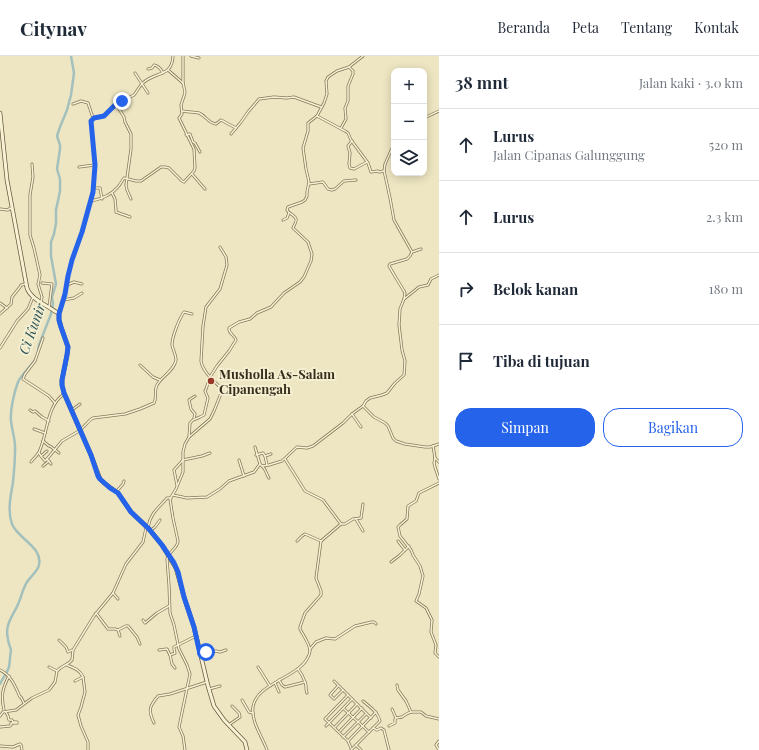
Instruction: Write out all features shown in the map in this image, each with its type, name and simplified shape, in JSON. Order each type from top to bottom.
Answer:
[{"type":"street","points":[[93,118],[104,116],[116,104],[134,95],[142,83],[149,78],[168,70],[171,66],[173,56]]},
{"type":"street","points":[[91,201],[102,199],[112,193],[126,177],[136,181],[141,181],[165,166],[183,182],[192,174],[195,168],[194,151],[179,118],[182,114],[181,105],[185,92],[182,72],[182,56]]},
{"type":"street","points":[[191,56],[199,58]]},
{"type":"street","points":[[283,220],[287,218],[289,213],[287,210],[288,206],[306,200],[307,197],[309,184],[303,148],[308,131],[308,123],[317,116],[322,107],[326,94],[327,79],[337,71],[349,67],[363,56]]},
{"type":"street","points":[[148,69],[152,68],[154,65],[159,67],[163,73]]},
{"type":"street","points":[[340,128],[346,119],[345,108],[348,101],[348,86],[353,75],[349,67]]},
{"type":"street","points":[[168,70],[183,83]]},
{"type":"street","points":[[135,73],[148,93]]},
{"type":"street","points":[[231,134],[259,99],[294,97],[322,107]]},
{"type":"street","points":[[73,104],[80,101],[88,102],[93,118],[91,122],[95,165],[94,188],[91,201],[72,260],[59,314],[59,320],[68,347],[62,385],[91,455],[98,476],[120,496],[131,512],[149,528],[169,556],[178,572],[214,706],[218,713],[245,742],[247,750]]},
{"type":"street","points":[[116,104],[124,117],[131,134],[131,149],[127,178],[127,190],[131,199]]},
{"type":"street","points":[[182,111],[201,114],[213,124],[216,124],[220,120],[236,128]]},
{"type":"street","points":[[427,117],[439,111]]},
{"type":"street","points":[[0,113],[7,180],[26,284],[29,294],[59,314]]},
{"type":"street","points":[[317,116],[348,133],[367,162],[371,172],[384,171]]},
{"type":"street","points":[[186,135],[190,134],[193,142],[200,152]]},
{"type":"street","points":[[352,141],[348,146],[350,153],[350,168],[354,169],[367,162]]},
{"type":"street","points":[[391,150],[386,161],[384,171],[394,220],[412,252]]},
{"type":"street","points":[[32,164],[33,177],[30,195],[30,236],[40,275],[38,282],[42,297],[41,302]]},
{"type":"street","points":[[79,167],[95,165]]},
{"type":"street","points":[[192,174],[205,189]]},
{"type":"street","points":[[309,184],[323,182],[332,190],[344,181],[356,180]]},
{"type":"street","points":[[94,188],[100,188],[102,199]]},
{"type":"street","points":[[112,193],[115,199],[116,212],[130,217]]},
{"type":"street","points":[[0,209],[12,209]]},
{"type":"street","points":[[193,420],[204,415],[208,398],[205,391],[210,376],[236,340],[236,338],[229,332],[228,328],[250,319],[257,313],[271,307],[284,293],[298,284],[304,277],[311,261],[312,254],[308,242],[293,227],[296,219],[289,213]]},
{"type":"street","points":[[185,750],[183,736],[179,727],[190,671],[180,653],[170,613],[167,558],[178,543],[170,501],[183,472],[185,444],[189,437],[210,419],[222,391],[206,372],[201,363],[203,326],[206,307],[220,289],[227,265],[226,257],[220,247]]},
{"type":"street","points":[[173,495],[187,498],[207,497],[229,481],[254,472],[261,465],[282,461],[297,447],[307,448],[313,446],[343,423],[370,398],[387,392],[404,374],[405,362],[401,345],[399,318],[400,309],[405,294],[389,265],[407,259],[412,252],[421,249]]},
{"type":"street","points":[[404,299],[419,288],[428,284],[431,279],[439,274]]},
{"type":"street","points":[[67,285],[74,282],[82,284]]},
{"type":"street","points":[[0,314],[11,304],[12,297],[21,285],[26,284]]},
{"type":"street","points":[[42,284],[52,284],[51,308]]},
{"type":"street","points":[[63,300],[74,298],[82,293]]},
{"type":"street","points":[[0,348],[28,309],[33,297]]},
{"type":"street","points":[[0,303],[7,308]]},
{"type":"street","points":[[47,459],[62,441],[80,430],[93,418],[125,414],[152,404],[155,401],[156,387],[175,363],[176,357],[172,343],[181,317],[184,312],[192,314]]},
{"type":"street","points":[[43,338],[35,361],[28,369],[23,379],[49,396],[55,403]]},
{"type":"street","points":[[140,365],[153,377],[161,380]]},
{"type":"street","points":[[31,462],[39,453],[55,403],[58,398],[65,394]]},
{"type":"street","points":[[189,437],[190,423],[195,414],[191,409],[188,400],[195,396]]},
{"type":"street","points":[[72,410],[80,404]]},
{"type":"street","points":[[363,406],[374,417],[388,426],[393,438],[396,441],[425,447],[439,444]]},
{"type":"street","points":[[30,410],[32,412],[35,411],[49,421]]},
{"type":"street","points":[[352,414],[361,427]]},
{"type":"street","points":[[34,430],[45,433]]},
{"type":"street","points":[[43,441],[59,453]]},
{"type":"street","points":[[433,446],[435,458],[434,467],[439,479]]},
{"type":"street","points":[[255,448],[261,465],[265,468],[269,478]]},
{"type":"street","points":[[41,456],[47,450]]},
{"type":"street","points":[[39,453],[51,464]]},
{"type":"street","points":[[177,487],[174,470],[183,460],[196,458],[210,453]]},
{"type":"street","points":[[256,454],[263,453],[267,465]]},
{"type":"street","points":[[265,456],[271,454]]},
{"type":"street","points":[[435,458],[439,462]]},
{"type":"street","points":[[285,459],[305,491],[323,500],[341,524]]},
{"type":"street","points":[[239,460],[244,476]]},
{"type":"street","points":[[43,466],[49,461]]},
{"type":"street","points":[[116,492],[124,481]]},
{"type":"street","points":[[439,483],[419,494],[416,501],[408,506],[407,519],[399,526],[400,536],[409,546],[420,566],[424,578],[416,601],[426,608],[432,620],[431,632],[436,645],[435,653],[439,657]]},
{"type":"street","points":[[149,528],[149,522],[154,511],[163,504],[167,498],[171,498]]},
{"type":"street","points":[[266,750],[253,713],[256,697],[270,686],[302,666],[310,654],[310,649],[300,627],[305,613],[321,595],[316,578],[321,541],[341,524],[345,524],[351,520],[360,518],[362,516],[363,504]]},
{"type":"street","points":[[356,519],[363,531]]},
{"type":"street","points":[[0,716],[1,713],[5,711],[16,710],[32,698],[49,690],[55,682],[57,671],[72,660],[73,650],[96,613],[113,593],[126,564],[143,542],[145,528],[155,528],[160,520]]},
{"type":"street","points":[[297,541],[305,534],[321,541]]},
{"type":"street","points":[[398,541],[405,550]]},
{"type":"street","points":[[391,562],[409,546]]},
{"type":"street","points":[[113,593],[118,599]]},
{"type":"street","points":[[143,620],[146,622],[156,613],[170,606]]},
{"type":"street","points":[[96,613],[108,629],[118,630],[127,626],[137,637],[140,644]]},
{"type":"street","points":[[310,649],[318,641],[324,639],[335,639],[356,626],[373,622],[376,624]]},
{"type":"street","points":[[118,630],[120,636]]},
{"type":"street","points":[[170,655],[175,653],[174,648],[178,645],[196,636]]},
{"type":"street","points":[[59,640],[66,647],[68,652],[73,650]]},
{"type":"street","points":[[159,650],[167,649],[172,664],[175,668]]},
{"type":"street","points":[[200,654],[226,650]]},
{"type":"street","points":[[67,665],[80,672],[83,677],[85,692],[82,706],[78,715],[88,742],[88,750]]},
{"type":"street","points":[[49,667],[57,671]]},
{"type":"street","points":[[258,667],[270,686]]},
{"type":"street","points":[[298,669],[306,684],[307,693]]},
{"type":"street","points":[[0,670],[8,675],[24,703]]},
{"type":"street","points":[[0,727],[10,726],[11,723],[17,723],[9,720],[5,711],[2,696],[8,675]]},
{"type":"street","points":[[75,681],[83,677]]},
{"type":"street","points":[[279,680],[285,687],[305,682]]},
{"type":"street","points":[[334,681],[371,718]]},
{"type":"street","points":[[154,723],[150,711],[151,705],[157,697],[207,682]]},
{"type":"street","points":[[275,683],[279,692]]},
{"type":"street","points":[[397,685],[398,690],[406,701],[411,712]]},
{"type":"street","points":[[209,689],[220,686]]},
{"type":"street","points":[[338,686],[330,696],[335,699],[343,690]]},
{"type":"street","points":[[348,695],[325,718],[348,741],[351,750],[380,721],[380,718],[376,712],[363,701]]},
{"type":"street","points":[[242,700],[249,712],[253,713]]},
{"type":"street","points":[[326,726],[352,700]]},
{"type":"street","points":[[334,728],[357,704]]},
{"type":"street","points":[[230,725],[240,717],[239,713],[232,706]]},
{"type":"street","points":[[336,707],[341,711]]},
{"type":"street","points":[[339,732],[362,708]]},
{"type":"street","points":[[343,709],[368,732]]},
{"type":"street","points":[[389,726],[395,723],[396,718],[392,709]]},
{"type":"street","points":[[348,741],[376,712]]},
{"type":"street","points":[[396,718],[411,712],[422,712],[426,716],[439,719]]},
{"type":"street","points":[[344,737],[366,713]]},
{"type":"street","points":[[373,728],[377,730],[382,728],[384,730],[390,750]]},
{"type":"street","points":[[439,741],[436,745],[439,750]]},
{"type":"street","points":[[0,746],[13,747],[20,744],[22,750]]},
{"type":"street","points":[[356,745],[361,750]]},
{"type":"street","points":[[4,746],[5,750]]},
{"type":"waterway","name":"Ci Kunir","points":[[38,351],[51,314],[53,304],[52,297],[56,284],[51,256],[51,242],[56,223],[56,210],[60,191],[60,179],[57,169],[60,145],[57,136],[71,95],[74,73],[71,56]]},
{"type":"waterway","name":"Ci Kunir","points":[[0,684],[9,667],[11,650],[7,634],[8,624],[28,580],[39,565],[39,559],[34,548],[19,534],[12,524],[10,508],[15,455],[11,412],[18,382],[36,358]]},
{"type":"place","name":"Musholla As-Salam Cipanengah","points":[[211,381]]},
{"type":"route","points":[[122,101],[116,104],[104,116],[93,118],[91,121],[95,165],[93,192],[82,232],[72,260],[59,314],[63,335],[68,345],[62,385],[64,393],[91,455],[98,476],[104,483],[118,493],[131,512],[142,521],[162,545],[174,563],[194,627],[200,654],[206,652]]}]
